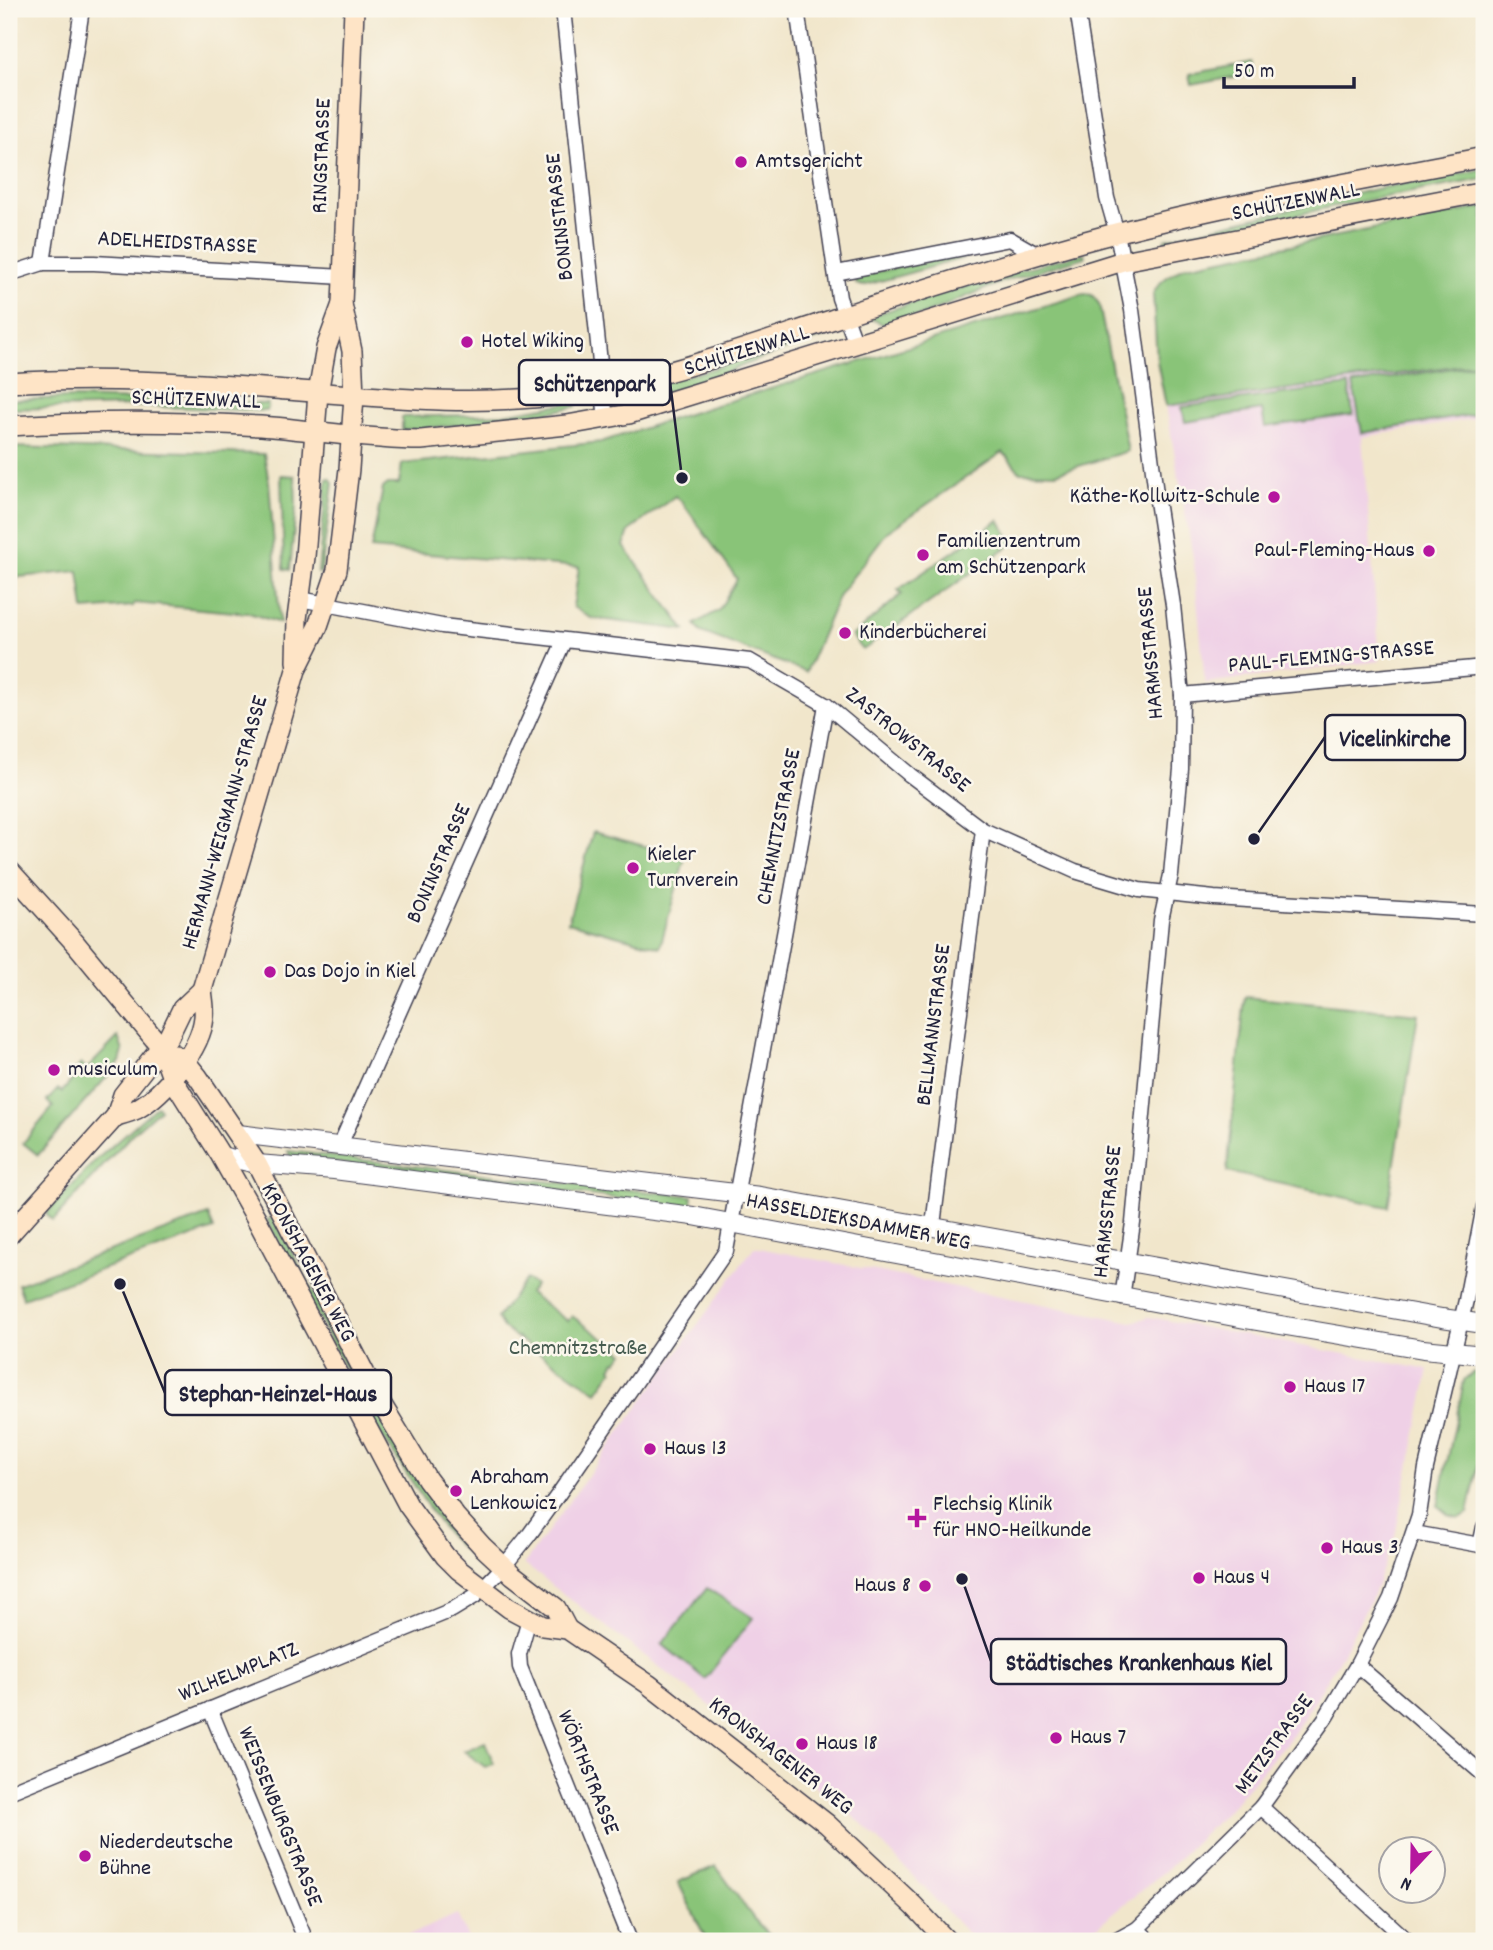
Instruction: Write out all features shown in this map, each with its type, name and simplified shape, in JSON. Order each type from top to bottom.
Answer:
[{"type":"main road","name":"RINGSTRASSE","points":[[314,432],[326,348],[342,304],[354,9]]},
{"type":"main road","name":"SCHÜTZENWALL","points":[[9,383],[95,381],[194,384],[406,401],[542,396],[601,387],[726,355],[846,314],[1117,233],[1205,211],[1484,157]]},
{"type":"main road","name":"SCHÜTZENWALL","points":[[9,426],[117,423],[261,426],[391,440],[421,440],[606,420],[1123,261],[1484,192]]},
{"type":"main road","name":"RINGSTRASSE","points":[[342,304],[352,351],[354,396]]},
{"type":"main road","name":"HERMANN-WEIGMANN-STRASSE","points":[[116,1116],[137,1110],[172,1078],[195,1043],[204,1018],[202,990],[296,670],[318,626],[337,570],[354,396]]},
{"type":"main road","name":"HERMANN-WEIGMANN-STRASSE","points":[[296,670],[314,432]]},
{"type":"main road","name":"KRONSHAGENER WEG","points":[[9,870],[162,1047],[185,1060],[257,1164],[371,1384],[413,1458],[455,1516],[503,1566],[556,1608],[567,1629]]},
{"type":"main road","name":"HERMANN-WEIGMANN-STRASSE","points":[[116,1116],[123,1094],[162,1047],[182,1009],[202,990]]},
{"type":"main road","name":"KRONSHAGENER WEG","points":[[162,1047],[172,1078],[221,1156],[299,1296],[408,1505],[445,1556],[459,1570],[529,1619],[543,1626],[567,1629],[644,1681],[827,1824],[904,1896],[947,1941]]},
{"type":"main road","points":[[9,1235],[116,1116]]},
{"type":"street","points":[[43,263],[82,9]]},
{"type":"street","name":"BONINSTRASSE","points":[[563,9],[606,420]]},
{"type":"street","points":[[797,9],[839,298],[856,344]]},
{"type":"street","name":"HARMSSTRASSE","points":[[1077,9],[1107,198],[1123,261],[1173,605],[1182,695],[1181,769],[1168,892],[1161,920],[1128,1261],[1122,1297]]},
{"type":"street","points":[[836,273],[1010,239],[1038,255]]},
{"type":"street","name":"ADELHEIDSTRASSE","points":[[9,274],[43,263],[94,263],[344,277]]},
{"type":"street","name":"ZASTROWSTRASSE","points":[[300,599],[442,626],[750,661],[826,705],[910,775],[984,830],[1075,871],[1139,890],[1214,898],[1484,914]]},
{"type":"street","name":"BONINSTRASSE","points":[[340,1144],[564,641]]},
{"type":"street","name":"PAUL-FLEMING-STRASSE","points":[[1182,695],[1484,667]]},
{"type":"street","name":"CHEMNITZSTRASSE","points":[[483,1588],[565,1486],[726,1251],[826,705]]},
{"type":"street","name":"BELLMANNSTRASSE","points":[[933,1225],[984,830]]},
{"type":"street","name":"HASSELDIEKSDAMMER WEG","points":[[238,1134],[737,1192],[1484,1324]]},
{"type":"street","name":"HASSELDIEKSDAMMER WEG","points":[[221,1156],[257,1164],[401,1178],[693,1216],[1122,1297],[1484,1355]]},
{"type":"street","name":"METZSTRASSE","points":[[1115,1941],[1137,1929],[1261,1807],[1326,1717],[1357,1665],[1391,1598],[1415,1533],[1428,1461],[1484,1206]]},
{"type":"street","points":[[1415,1533],[1482,1547],[1484,1527]]},
{"type":"street","name":"WILHELMPLATZ","points":[[9,1792],[452,1610],[470,1600],[483,1588]]},
{"type":"street","name":"WÖRTHSTRASSE","points":[[529,1619],[520,1654],[520,1667],[630,1941]]},
{"type":"street","points":[[1357,1665],[1484,1775]]},
{"type":"street","name":"WEISSENBURGSTRASSE","points":[[210,1709],[306,1941]]},
{"type":"street","points":[[1261,1807],[1408,1941]]},
{"type":"street","points":[[1137,1929],[1150,1941]]},
{"type":"shaded area","name":"Käthe-Kollwitz-Schule","points":[[1484,362],[1484,417],[1362,437],[1380,661],[1205,683],[1193,557],[1166,406]]},
{"type":"shaded area","points":[[754,1247],[1132,1322],[1149,1317],[1429,1370],[1395,1536],[1373,1595],[1344,1651],[1293,1735],[1231,1807],[1171,1866],[1079,1941],[975,1941],[865,1826],[524,1564]]},
{"type":"shaded area","points":[[457,1914],[469,1941],[393,1941],[435,1924]]},
{"type":"green space","points":[[1252,62],[1254,73],[1191,85],[1189,74]]},
{"type":"green space","points":[[1484,169],[1484,179],[1330,207],[1167,245],[1165,239],[1380,188]]},
{"type":"green space","points":[[1484,207],[1484,362],[1166,406],[1157,361],[1153,294],[1159,284],[1171,274],[1186,266]]},
{"type":"green space","points":[[996,248],[863,286],[856,284],[855,276]]},
{"type":"green space","points":[[1084,253],[1085,257],[1004,281],[922,315],[885,325],[867,317],[1019,270]]},
{"type":"green space","points":[[1084,294],[1092,295],[1099,304],[1128,451],[1056,473],[1020,472],[1003,452],[887,532],[839,595],[806,672],[701,632],[695,624],[719,610],[737,579],[675,496],[629,531],[624,546],[685,630],[591,618],[573,607],[579,567],[371,549],[383,488],[388,484],[399,484],[402,464],[601,442]]},
{"type":"green space","points":[[819,334],[824,337],[756,360],[709,380],[635,402],[631,390],[712,369]]},
{"type":"green space","points":[[1484,363],[1484,413],[1362,433],[1353,384]]},
{"type":"green space","points":[[1349,385],[1353,415],[1265,427],[1262,410],[1185,422],[1182,407]]},
{"type":"green space","points":[[73,398],[268,404],[267,411],[137,406],[9,409],[9,400]]},
{"type":"green space","points":[[575,402],[576,406],[573,407],[531,415],[402,430],[402,417],[503,414]]},
{"type":"green space","points":[[9,447],[264,454],[269,482],[280,623],[246,612],[134,603],[133,606],[84,610],[79,571],[19,577],[9,586]]},
{"type":"green space","points":[[281,475],[295,476],[296,506],[290,570],[284,569]]},
{"type":"green space","points":[[330,478],[333,483],[321,572],[318,573],[327,479]]},
{"type":"green space","points":[[999,520],[1013,543],[863,650],[852,636],[902,594],[898,590]]},
{"type":"green space","points":[[593,832],[685,857],[660,947],[568,922]]},
{"type":"green space","points":[[1245,997],[1418,1014],[1388,1207],[1227,1172]]},
{"type":"green space","points":[[118,1037],[123,1051],[120,1062],[38,1155],[23,1143],[53,1107],[47,1101],[58,1089],[62,1092],[73,1079],[70,1076],[81,1064],[87,1069]]},
{"type":"green space","points":[[157,1106],[160,1109],[132,1134],[53,1221],[46,1214],[95,1161]]},
{"type":"green space","points":[[288,1151],[692,1196],[691,1208],[290,1157]]},
{"type":"green space","points":[[208,1215],[214,1229],[23,1298],[18,1284]]},
{"type":"green space","points":[[273,1217],[381,1419],[435,1504],[467,1545],[462,1549],[430,1510],[374,1423],[267,1220]]},
{"type":"green space","name":"Chemnitzstraße","points":[[526,1279],[535,1285],[529,1293],[568,1321],[572,1316],[624,1353],[615,1361],[611,1368],[613,1370],[597,1392],[503,1328],[497,1318]]},
{"type":"green space","points":[[1473,1372],[1484,1374],[1484,1439],[1468,1513],[1459,1518],[1449,1515],[1438,1506],[1464,1381]]},
{"type":"green space","points":[[707,1588],[753,1618],[705,1679],[662,1644]]},
{"type":"green space","points":[[485,1742],[494,1764],[485,1767],[464,1751]]},
{"type":"green space","points":[[716,1866],[754,1919],[775,1941],[707,1941],[678,1882]]},
{"type":"place","name":"Amtsgericht","points":[[741,162]]},
{"type":"place","name":"Hotel Wiking","points":[[467,342]]},
{"type":"place","name":"Schützenpark","points":[[682,478]]},
{"type":"place","name":"Käthe-Kollwitz-Schule","points":[[1274,497]]},
{"type":"place","name":"Paul-Fleming-Haus","points":[[1429,551]]},
{"type":"place","name":"Familienzentrum am Schützenpark","points":[[923,555]]},
{"type":"place","name":"Kinderbücherei","points":[[845,633]]},
{"type":"place","name":"Vicelinkirche","points":[[1254,839]]},
{"type":"place","name":"Kieler Turnverein","points":[[633,868]]},
{"type":"place","name":"Das Dojo in Kiel","points":[[270,972]]},
{"type":"place","name":"musiculum","points":[[54,1070]]},
{"type":"place","name":"Stephan-Heinzel-Haus","points":[[120,1284]]},
{"type":"place","name":"Haus 17","points":[[1290,1387]]},
{"type":"place","name":"Haus 13","points":[[650,1449]]},
{"type":"place","name":"Abraham Lenkowicz","points":[[456,1491]]},
{"type":"place","name":"Flechsig Klinik für HNO-Heilkunde","points":[[917,1518]]},
{"type":"place","name":"Haus 3","points":[[1327,1548]]},
{"type":"place","name":"Haus 4","points":[[1199,1578]]},
{"type":"place","name":"Städtisches Krankenhaus Kiel","points":[[962,1579]]},
{"type":"place","name":"Haus 8","points":[[925,1586]]},
{"type":"place","name":"Haus 7","points":[[1056,1738]]},
{"type":"place","name":"Haus 18","points":[[802,1744]]},
{"type":"place","name":"Niederdeutsche Bühne","points":[[85,1856]]}]
